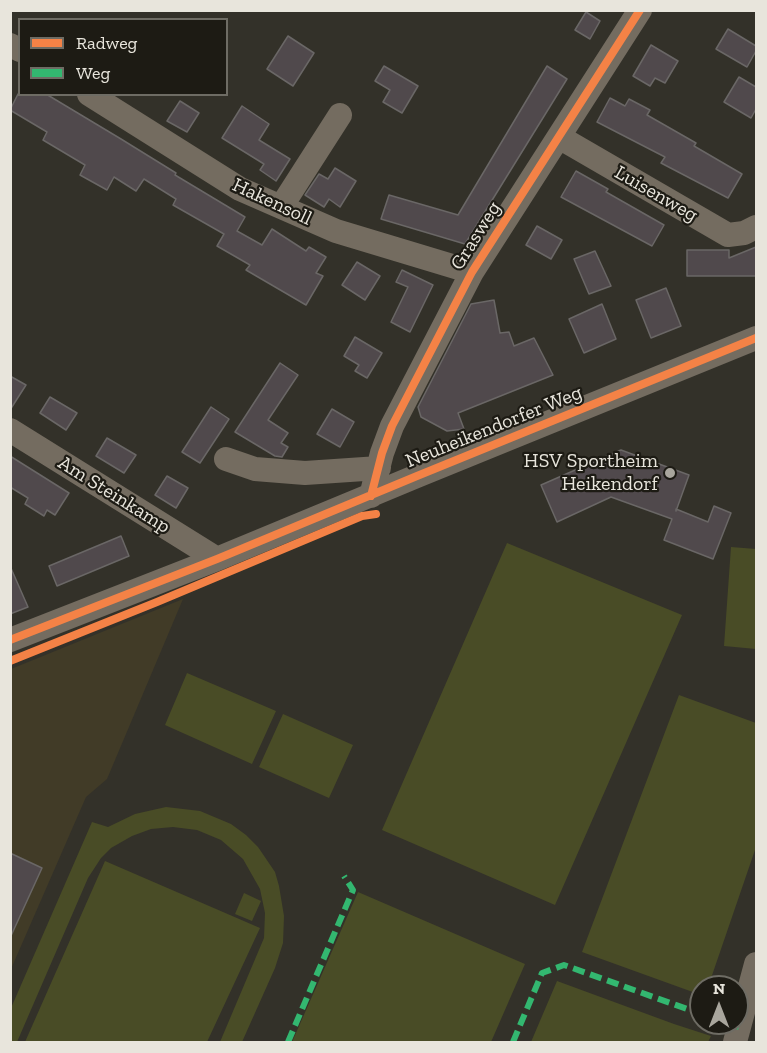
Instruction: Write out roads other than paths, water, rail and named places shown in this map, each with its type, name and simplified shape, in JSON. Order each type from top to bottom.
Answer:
[{"type":"street","name":"Grasweg","points":[[371,496],[382,453],[392,426],[472,272],[559,137],[632,14]]},
{"type":"street","name":"Hakensoll","points":[[92,96],[235,186],[336,231],[472,272]]},
{"type":"street","points":[[281,207],[340,115]]},
{"type":"street","name":"Luisenweg","points":[[559,137],[728,235],[756,227]]},
{"type":"street","name":"Neuheikendorfer Weg","points":[[10,640],[217,560],[756,338]]},
{"type":"street","name":"Am Steinkamp","points":[[10,430],[217,560]]},
{"type":"street","points":[[226,459],[255,469],[305,473],[379,468]]},
{"type":"street","points":[[735,1042],[756,964]]},
{"type":"place","name":"HSV Sportheim Heikendorf","points":[[670,473]]}]
